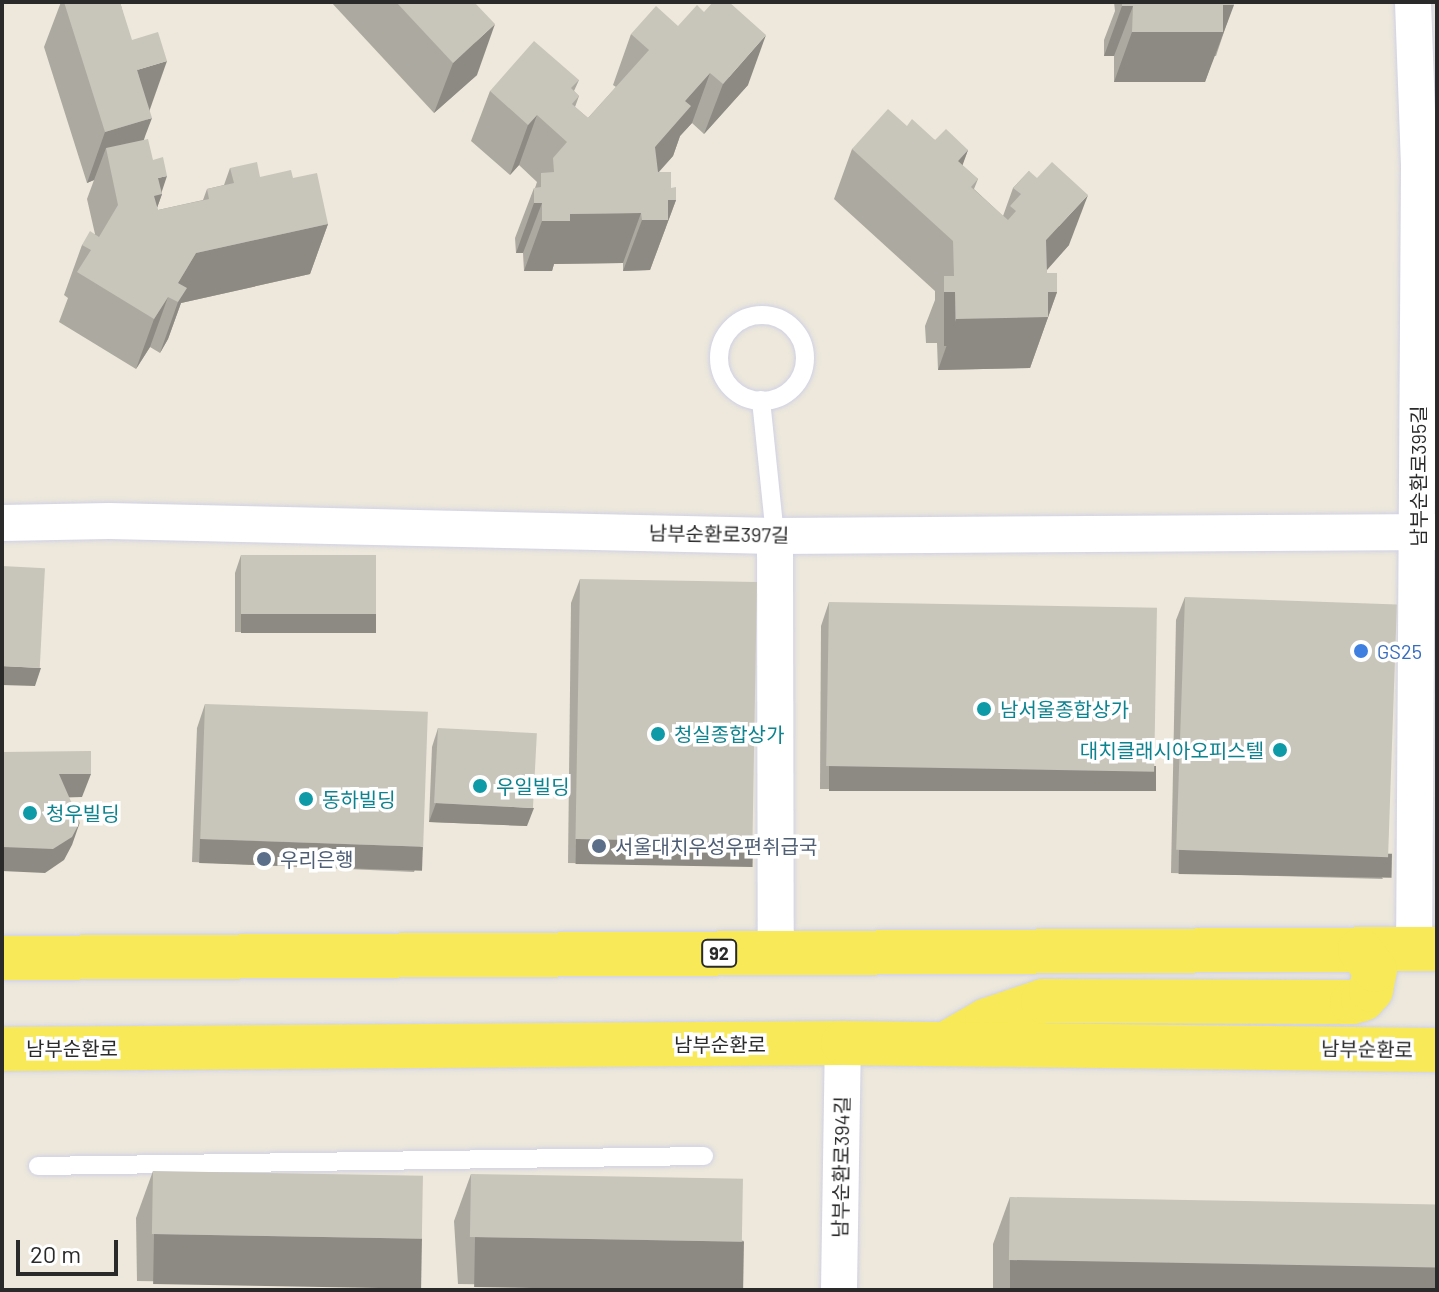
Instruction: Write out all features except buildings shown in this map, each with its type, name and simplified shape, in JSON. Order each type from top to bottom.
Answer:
[{"type":"main road","points":[[945,1044],[987,1020],[1043,1001],[1352,1002],[1363,999],[1371,990],[1375,970],[1360,950]]},
{"type":"main road","name":"92","points":[[2,958],[1425,950]]},
{"type":"main road","name":"남부순환로","points":[[2,1049],[843,1043],[1437,1050]]},
{"type":"street","name":"남부순환로395길","points":[[1413,2],[1428,532],[1425,950]]},
{"type":"street","name":"남부순환로397길","points":[[2,523],[109,521],[775,536],[1428,532]]},
{"type":"street","points":[[775,536],[776,953]]},
{"type":"street","name":"남부순환로394길","points":[[839,1290],[843,1043]]},
{"type":"lane","points":[[760,315],[787,323],[803,344],[805,358],[797,384],[774,399],[761,400],[734,390],[719,365],[719,351],[734,325],[760,315]]},
{"type":"lane","points":[[761,400],[775,536]]},
{"type":"lane","points":[[38,1166],[704,1156]]},
{"type":"place","name":"GS25","points":[[1361,651]]},
{"type":"place","name":"남서울종합상가","points":[[984,709]]},
{"type":"place","name":"청실종합상가","points":[[658,734]]},
{"type":"place","name":"대치클래시아오피스텔","points":[[1280,750]]},
{"type":"place","name":"우일빌딩","points":[[480,786]]},
{"type":"place","name":"동하빌딩","points":[[306,799]]},
{"type":"place","name":"청우빌딩","points":[[30,813]]},
{"type":"place","name":"서울대치우성우편취급국","points":[[599,846]]},
{"type":"place","name":"우리은행","points":[[264,859]]}]
